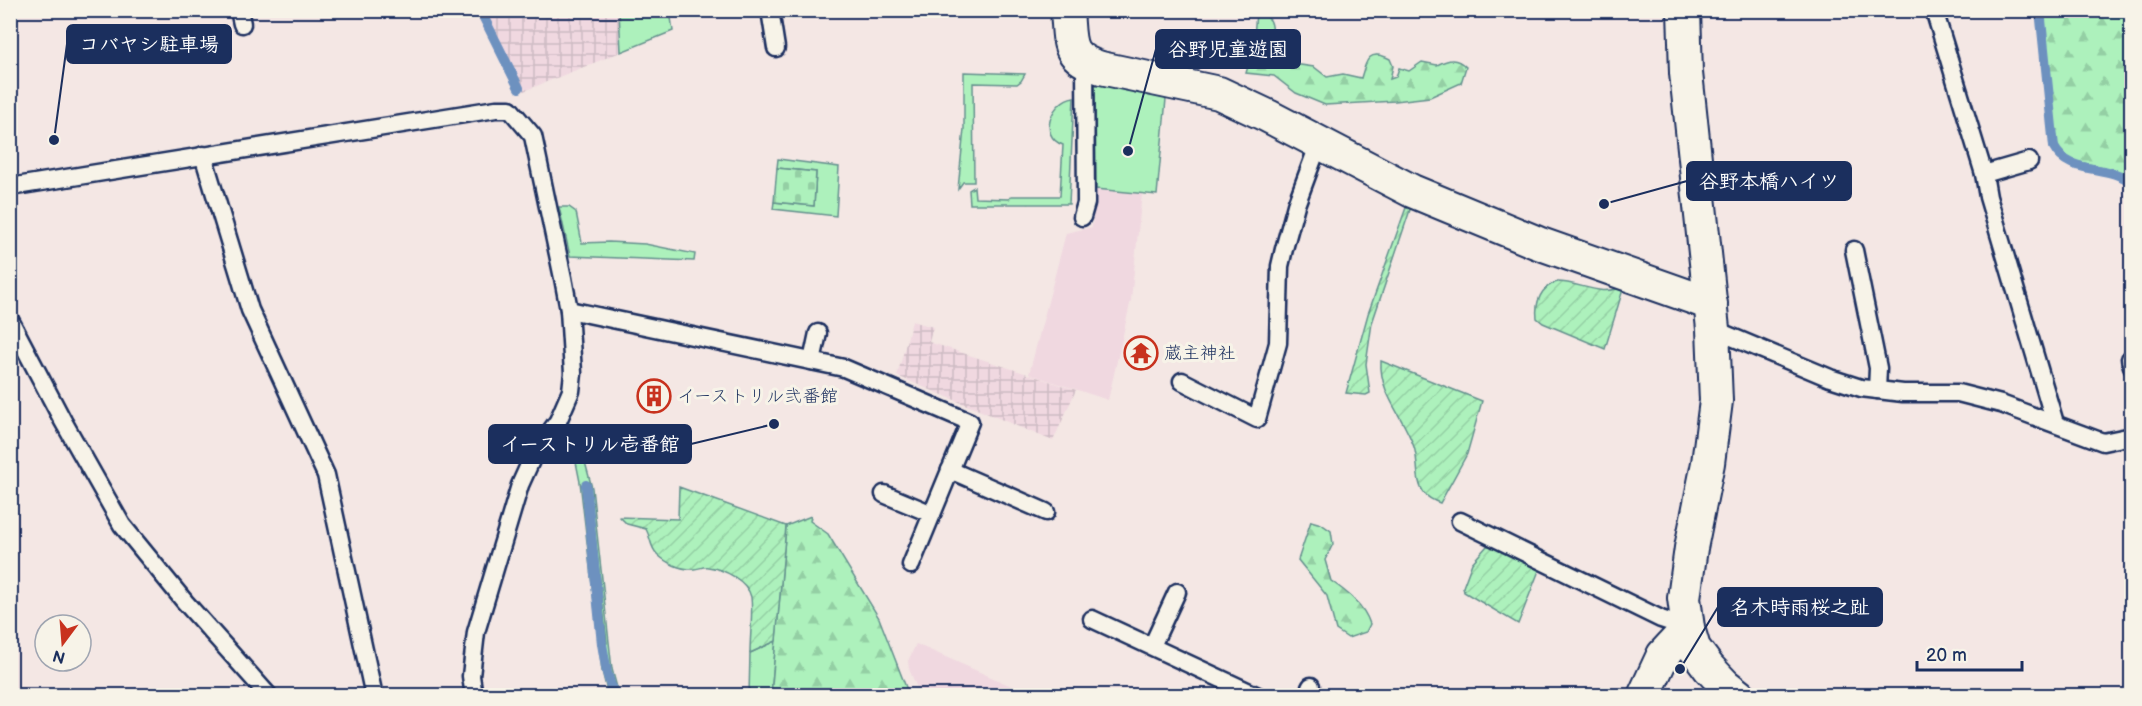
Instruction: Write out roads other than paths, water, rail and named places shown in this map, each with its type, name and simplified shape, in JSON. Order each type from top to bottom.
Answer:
[{"type":"street","points":[[1067,10],[1070,42],[1074,54],[1085,63],[1219,93],[1412,191],[1712,316]]},
{"type":"street","points":[[1684,10],[1686,73],[1712,316],[1716,401],[1708,463],[1686,574],[1684,598],[1688,628],[1694,648],[1709,668],[1739,696]]},
{"type":"street","points":[[1644,696],[1663,655],[1688,628]]},
{"type":"lane","points":[[770,10],[776,48]]},
{"type":"lane","points":[[1934,10],[1984,174],[1988,197],[2055,423]]},
{"type":"lane","points":[[1082,218],[1086,203],[1085,63]]},
{"type":"lane","points":[[10,186],[496,109],[510,109],[534,136],[568,310],[573,373],[571,391],[558,421],[534,454],[520,485],[476,632],[471,676],[474,696]]},
{"type":"lane","points":[[1182,381],[1257,419],[1278,343],[1280,266],[1296,205],[1318,144]]},
{"type":"lane","points":[[203,155],[250,310],[326,475],[374,696]]},
{"type":"lane","points":[[1984,174],[2029,161]]},
{"type":"lane","points":[[1854,250],[1878,368],[1877,390]]},
{"type":"lane","points":[[568,310],[844,368],[970,422],[911,565]]},
{"type":"lane","points":[[1712,316],[1848,384],[1903,393],[1958,393],[2001,404],[2103,442],[2132,436]]},
{"type":"lane","points":[[10,320],[63,421],[122,525],[185,602],[269,696]]},
{"type":"lane","points":[[812,362],[818,333]]},
{"type":"lane","points":[[950,470],[1046,512]]},
{"type":"lane","points":[[884,494],[932,514]]},
{"type":"lane","points":[[1460,521],[1661,619],[1688,628]]},
{"type":"lane","points":[[1152,646],[1177,592]]},
{"type":"lane","points":[[1092,619],[1258,696]]},
{"type":"waterway","points":[[480,10],[519,88]]},
{"type":"waterway","points":[[2040,10],[2054,147],[2069,162],[2112,173],[2132,183]]},
{"type":"waterway","points":[[586,485],[602,644],[614,696]]},
{"type":"place","name":"コバヤシ駐車場","points":[[54,140]]},
{"type":"place","name":"谷野児童遊園","points":[[1128,151]]},
{"type":"place","name":"谷野本橋ハイツ","points":[[1604,204]]},
{"type":"place","name":"蔵主神社","points":[[1141,353]]},
{"type":"place","name":"イーストリル弐番館","points":[[654,396]]},
{"type":"place","name":"イーストリル壱番館","points":[[774,424]]},
{"type":"place","name":"名木時雨桜之趾","points":[[1680,669]]}]
